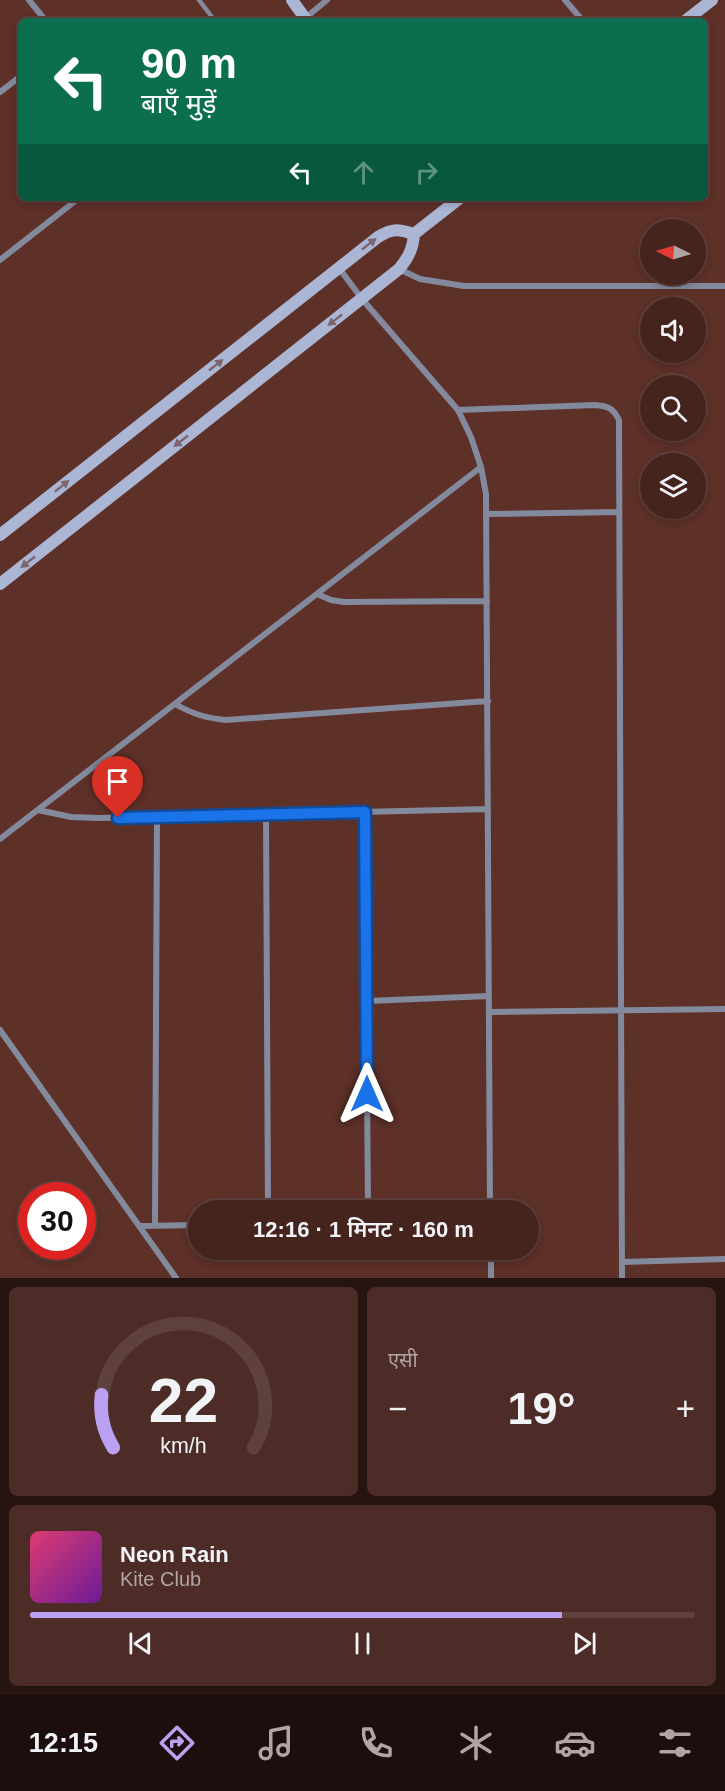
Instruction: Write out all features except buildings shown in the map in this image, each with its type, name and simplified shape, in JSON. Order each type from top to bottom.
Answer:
[{"type":"main road","points":[[292,0],[303,18]]},
{"type":"main road","points":[[689,18],[712,0]]},
{"type":"main road","points":[[0,584],[399,269],[413,247],[414,234],[452,201]]},
{"type":"main road","points":[[0,535],[378,237],[387,231],[399,230],[414,234]]},
{"type":"street","points":[[29,0],[44,18]]},
{"type":"street","points":[[306,18],[327,0]]},
{"type":"street","points":[[565,0],[580,18]]},
{"type":"street","points":[[0,92],[18,78]]},
{"type":"street","points":[[0,260],[74,201]]},
{"type":"street","points":[[339,268],[362,299],[458,410],[471,437],[481,467],[486,494],[490,1200]]},
{"type":"street","points":[[399,269],[420,279],[464,286],[725,286]]},
{"type":"street","points":[[458,410],[595,405],[607,406],[614,411],[619,420],[622,1278]]},
{"type":"street","points":[[0,839],[481,467]]},
{"type":"street","points":[[486,514],[619,512]]},
{"type":"street","points":[[317,594],[344,602],[487,601]]},
{"type":"street","points":[[175,704],[194,715],[226,720],[488,701]]},
{"type":"street","points":[[38,810],[71,817],[99,818],[488,809]]},
{"type":"street","points":[[365,812],[368,1200]]},
{"type":"street","points":[[266,814],[268,1200]]},
{"type":"street","points":[[155,1225],[157,817]]},
{"type":"street","points":[[367,1001],[489,996]]},
{"type":"street","points":[[489,1012],[725,1009]]},
{"type":"street","points":[[0,1030],[176,1278]]},
{"type":"street","points":[[139,1226],[188,1225]]},
{"type":"street","points":[[622,1262],[725,1259]]},
{"type":"street","points":[[491,1260],[491,1278]]},
{"type":"lane","points":[[199,0],[213,18]]},
{"type":"route","points":[[118,818],[365,812],[367,1094]]}]
